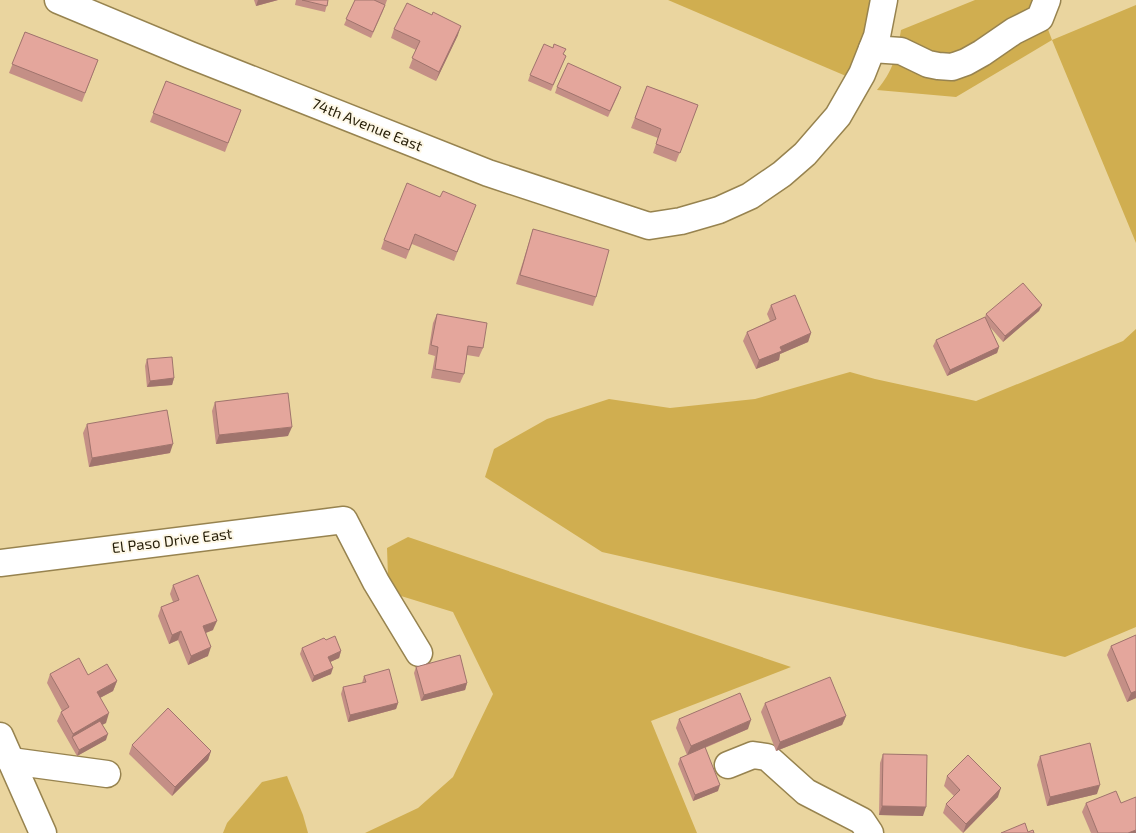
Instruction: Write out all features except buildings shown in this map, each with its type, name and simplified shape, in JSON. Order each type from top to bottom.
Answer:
[{"type":"street","name":"74th Avenue East","points":[[58,0],[199,59],[488,173],[649,226],[719,210],[750,196],[782,174],[805,154],[838,116],[862,74],[877,36],[884,0]]},
{"type":"street","points":[[872,49],[901,51],[928,64],[952,67],[974,58],[1014,31],[1040,18],[1047,0]]},
{"type":"street","name":"El Paso Drive East","points":[[0,563],[344,520],[376,582],[419,653]]},
{"type":"street","points":[[0,736],[43,833]]},
{"type":"street","points":[[728,764],[752,755],[767,757],[806,792],[862,821],[870,833]]},
{"type":"street","points":[[11,761],[107,774]]},
{"type":"shaded area","points":[[668,0],[875,0],[865,45],[846,76]]},
{"type":"shaded area","points":[[975,0],[1037,0],[1052,40],[956,97],[877,90],[894,62],[901,30]]},
{"type":"shaded area","points":[[1136,5],[1136,243],[1052,40]]},
{"type":"shaded area","points":[[1136,329],[1136,627],[1065,657],[602,552],[485,477],[494,449],[547,419],[609,399],[670,408],[755,399],[850,372],[976,401],[1123,341]]},
{"type":"shaded area","points":[[408,537],[791,667],[651,721],[697,833],[365,833],[418,808],[453,777],[493,694],[453,612],[401,596],[388,576],[387,548]]},
{"type":"shaded area","points":[[287,776],[303,815],[308,833],[223,833],[227,823],[262,782]]}]
